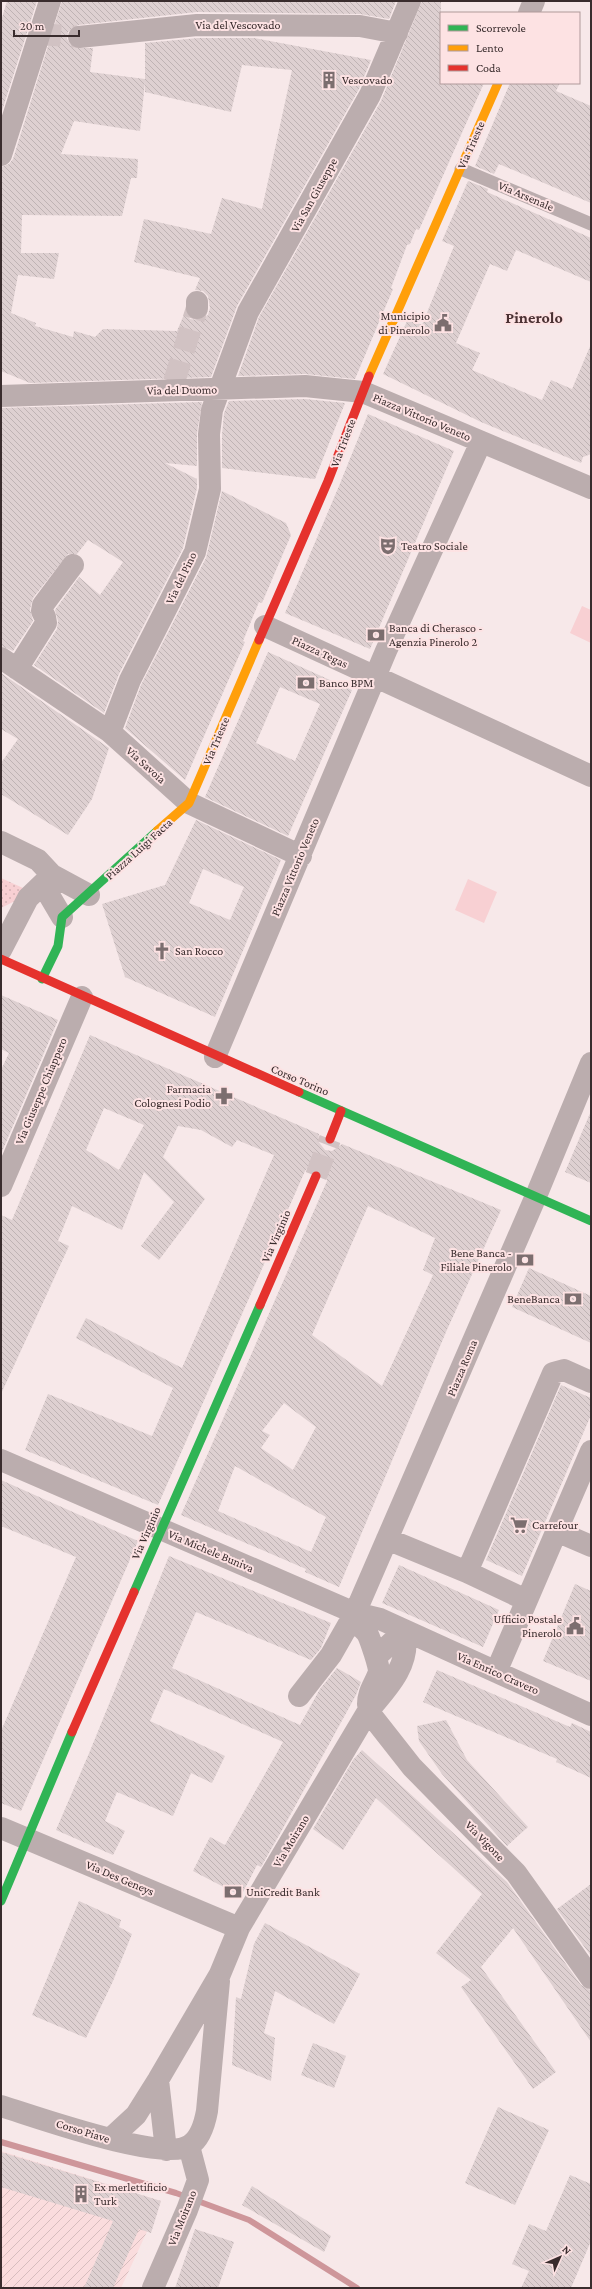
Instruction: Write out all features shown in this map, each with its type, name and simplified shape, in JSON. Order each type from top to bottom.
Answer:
[{"type":"street","points":[[1,155],[50,1]]},
{"type":"street","name":"Via San Giuseppe","points":[[219,389],[248,312],[370,95],[410,1]]},
{"type":"street","points":[[529,12],[534,1]]},
{"type":"street","name":"Via del Vescovado","points":[[79,37],[197,25],[360,26],[397,33]]},
{"type":"street","name":"Via Trieste","points":[[189,803],[264,626],[328,481],[363,392],[498,84]]},
{"type":"street","name":"Via del Duomo","points":[[1,396],[173,386],[219,389],[305,386],[363,392]]},
{"type":"street","name":"Via del Pino","points":[[110,732],[130,680],[195,552],[210,489],[209,434],[212,410],[219,389]]},
{"type":"street","name":"Piazza Vittorio Veneto","points":[[363,392],[591,488]]},
{"type":"street","name":"Piazza Vittorio Veneto","points":[[215,1057],[376,678],[481,442]]},
{"type":"street","points":[[9,663],[46,623],[42,611],[43,605],[73,565]]},
{"type":"street","name":"Piazza Tegas","points":[[264,626],[376,678]]},
{"type":"street","name":"Via Savoia","points":[[9,663],[110,732],[189,803],[300,856]]},
{"type":"street","points":[[376,678],[591,776]]},
{"type":"street","name":"Piazza Luigi Facta","points":[[62,917],[89,895],[189,803]]},
{"type":"street","points":[[1,842],[38,860],[52,875],[89,895]]},
{"type":"street","points":[[42,979],[58,946],[62,917],[49,895],[52,875]]},
{"type":"street","points":[[1,950],[28,898],[52,875]]},
{"type":"street","name":"Corso Torino","points":[[1,959],[215,1057],[591,1221]]},
{"type":"street","name":"Via Giuseppe Chiappero","points":[[1,1186],[82,997]]},
{"type":"street","points":[[536,1196],[591,1063]]},
{"type":"street","points":[[330,1139],[341,1111]]},
{"type":"street","name":"Via Virginio","points":[[1,1901],[26,1838],[316,1176]]},
{"type":"street","name":"Piazza Roma","points":[[355,1613],[536,1196]]},
{"type":"street","points":[[467,1572],[553,1373],[564,1370],[591,1382]]},
{"type":"street","points":[[496,1672],[591,1451]]},
{"type":"street","name":"Via Michele Buniva","points":[[1,1460],[355,1613],[380,1619],[404,1631]]},
{"type":"street","points":[[556,1531],[591,1546]]},
{"type":"street","points":[[387,1539],[467,1572],[526,1600]]},
{"type":"street","points":[[299,1696],[331,1655],[355,1613]]},
{"type":"street","name":"Via Moirano","points":[[355,1613],[355,1621],[369,1636],[379,1672],[368,1694],[368,1711]]},
{"type":"street","points":[[376,1657],[404,1631]]},
{"type":"street","name":"Via Moirano","points":[[110,2139],[122,2130],[136,2114],[158,2080],[220,1974],[239,1928],[368,1711],[387,1690],[399,1670],[407,1645],[404,1631]]},
{"type":"street","name":"Via Enrico Cravero","points":[[404,1631],[591,1715]]},
{"type":"street","name":"Via Vigone","points":[[368,1711],[412,1767],[516,1873],[591,1978]]},
{"type":"street","name":"Via Des Geneys","points":[[1,1828],[239,1928]]},
{"type":"street","name":"Via Moirano","points":[[153,2288],[187,2210],[198,2180],[189,2146],[204,2125],[207,2110],[220,1974]]},
{"type":"street","points":[[158,2080],[166,2150],[189,2146]]},
{"type":"street","name":"Corso Piave","points":[[1,2106],[110,2139],[166,2150]]},
{"type":"lane","name":"Via Arsenale","points":[[461,169],[591,224]]},
{"type":"shaded area","points":[[582,606],[591,610],[591,643],[570,633]]},
{"type":"shaded area","points":[[1,878],[23,888],[17,900],[1,908]]},
{"type":"shaded area","points":[[468,879],[497,892],[484,923],[455,910]]},
{"type":"shaded area","points":[[1,2151],[161,2201],[121,2288],[1,2288]]},
{"type":"building","points":[[7,1],[37,1],[1,114],[1,21]]},
{"type":"building","points":[[62,1],[396,1],[389,19],[360,14],[197,12],[78,25],[68,32],[67,39],[74,48],[93,48],[90,72],[145,79],[145,43],[198,38],[254,38],[371,60],[359,89],[237,306],[211,377],[30,383],[1,371],[1,167],[9,164],[13,159]],"holes":[[[242,65],[292,70],[262,209],[222,198],[211,234],[144,219],[134,262],[200,278],[195,290],[203,291],[208,296],[210,308],[208,315],[203,319],[197,320],[190,319],[185,312],[177,331],[103,329],[95,337],[74,331],[73,337],[35,326],[36,323],[11,313],[18,275],[54,279],[59,253],[21,253],[22,215],[122,216],[131,178],[137,178],[138,159],[61,154],[74,121],[140,131],[145,82],[145,92],[231,112]]]},
{"type":"building","points":[[422,1],[441,1],[440,84],[484,84],[419,230],[416,229],[410,244],[407,245],[391,288],[393,289],[355,379],[305,374],[238,376],[259,317],[381,101]]},
{"type":"building","points":[[510,84],[560,84],[556,91],[591,106],[591,203],[499,164],[494,174],[475,166]]},
{"type":"building","name":"Municipio di Pinerolo","points":[[468,181],[488,189],[487,192],[591,238],[591,282],[516,250],[507,271],[490,264],[456,343],[480,353],[472,370],[542,400],[551,380],[572,389],[591,344],[591,454],[583,457],[581,463],[481,422],[383,374],[408,319],[422,325],[454,246],[442,241]]},
{"type":"building","points":[[305,399],[345,403],[315,479],[222,468],[224,413],[229,401]]},
{"type":"building","points":[[202,402],[197,433],[197,466],[165,463],[197,479],[197,488],[183,548],[119,674],[104,713],[34,665],[57,629],[58,621],[55,610],[79,577],[100,595],[123,562],[88,540],[77,554],[68,554],[33,598],[30,609],[33,621],[13,651],[1,646],[1,408]]},
{"type":"building","points":[[368,414],[454,451],[370,649],[285,613]]},
{"type":"building","points":[[222,491],[286,523],[291,535],[262,603],[259,602],[243,641],[245,642],[185,780],[125,728],[141,685],[206,558]]},
{"type":"building","points":[[268,652],[352,690],[288,836],[205,797]],"holes":[[[280,687],[320,704],[295,761],[256,743]]]},
{"type":"building","points":[[1,673],[109,748],[92,799],[68,835],[1,794],[1,763],[18,739],[1,729]]},
{"type":"building","points":[[196,820],[281,860],[215,1017],[125,977],[102,904],[165,885]],"holes":[[[203,869],[244,887],[230,920],[189,903]]]},
{"type":"building","points":[[1,995],[58,1020],[1,1154],[1,1070],[9,1053],[1,1049]]},
{"type":"building","points":[[90,1035],[319,1134],[318,1141],[325,1150],[332,1151],[342,1144],[501,1210],[446,1332],[339,1587],[305,1572],[306,1569],[181,1515],[327,1181],[326,1169],[321,1164],[309,1166],[305,1171],[158,1505],[25,1450],[48,1394],[152,1436],[173,1388],[76,1338],[86,1318],[182,1368],[274,1155],[237,1140],[232,1147],[201,1130],[178,1126],[163,1157],[205,1199],[159,1260],[141,1246],[174,1202],[144,1172],[122,1230],[72,1206],[58,1241],[69,1246],[1,1394],[1,1215],[12,1220]],"holes":[[[104,1108],[144,1125],[119,1170],[86,1150]],[[368,1206],[435,1238],[423,1270],[433,1275],[382,1386],[312,1335]],[[284,1403],[316,1427],[293,1470],[261,1448],[270,1435],[262,1431]],[[235,1466],[326,1517],[311,1552],[218,1511]]]},
{"type":"building","points":[[591,1111],[591,1183],[565,1172]]},
{"type":"building","points":[[529,1268],[591,1296],[591,1343],[512,1307]]},
{"type":"building","points":[[561,1385],[591,1398],[591,1415],[522,1576],[486,1560]]},
{"type":"building","points":[[1,1480],[138,1541],[21,1811],[1,1803],[1,1731],[76,1557],[1,1526]]},
{"type":"building","points":[[169,1556],[331,1623],[321,1648],[311,1660],[196,1612],[172,1668],[300,1725],[320,1689],[337,1668],[361,1682],[356,1695],[282,1830],[261,1867],[257,1865],[241,1896],[193,1871],[210,1837],[225,1845],[283,1742],[164,1689],[150,1721],[225,1756],[212,1783],[191,1773],[173,1816],[117,1792],[105,1821],[125,1831],[113,1855],[56,1830],[90,1751]]},
{"type":"building","points":[[399,1565],[499,1610],[483,1647],[382,1603]]},
{"type":"building","name":"Ufficio Postale Pinerolo","points":[[575,1584],[591,1591],[591,1681],[543,1661]]},
{"type":"building","points":[[437,1670],[570,1727],[572,1723],[591,1732],[591,1778],[556,1762],[557,1759],[423,1702]]},
{"type":"building","points":[[446,1720],[467,1760],[528,1827],[507,1846],[442,1774],[419,1741],[417,1726]]},
{"type":"building","points":[[362,1750],[507,1882],[581,1985],[591,1990],[591,2042],[513,1928],[481,1967],[556,2072],[533,2089],[461,1987],[471,1980],[436,1953],[482,1894],[376,1798],[343,1850],[313,1829],[353,1760]]},
{"type":"building","points":[[591,1884],[591,1956],[557,1909]]},
{"type":"building","points":[[79,1901],[121,1920],[119,1927],[132,1934],[113,1981],[86,2038],[32,2015]]},
{"type":"building","points":[[265,1923],[360,1974],[334,2024],[275,1991],[264,2033],[275,2038],[271,2081],[232,2065],[236,1997],[241,1999],[254,1944]]},
{"type":"building","points":[[313,2043],[346,2056],[334,2088],[301,2075]]},
{"type":"building","points":[[498,2107],[549,2130],[515,2205],[465,2183]]},
{"type":"building","name":"Ex merlettificio Turk","points":[[1,2152],[161,2201],[151,2233],[139,2229],[113,2288],[84,2288],[113,2221],[1,2187]]},
{"type":"building","points":[[570,2175],[591,2184],[591,2241],[571,2288],[521,2288],[529,2271],[512,2264],[529,2224],[546,2231]]},
{"type":"building","points":[[252,2186],[331,2236],[324,2252],[242,2205]]},
{"type":"building","points":[[195,2229],[234,2242],[218,2288],[175,2288]]},
{"type":"waterway","points":[[1,2142],[176,2193],[249,2220],[357,2288]]},
{"type":"tunnel","points":[[39,34],[79,37]]},
{"type":"tunnel","points":[[174,382],[197,308]]},
{"type":"tunnel","points":[[316,1176],[330,1139]]},
{"type":"traffic: fast","points":[[42,979],[58,946],[62,917],[157,831]]},
{"type":"traffic: fast","points":[[299,1092],[591,1221]]},
{"type":"traffic: fast","points":[[134,1592],[260,1305]]},
{"type":"traffic: fast","points":[[1,1901],[72,1732]]},
{"type":"traffic: slow","points":[[369,376],[498,84]]},
{"type":"traffic: slow","points":[[157,831],[189,803],[259,640]]},
{"type":"traffic: jam","points":[[259,640],[328,481],[369,376]]},
{"type":"traffic: jam","points":[[1,959],[299,1092]]},
{"type":"traffic: jam","points":[[330,1139],[341,1111]]},
{"type":"traffic: jam","points":[[260,1305],[316,1176]]},
{"type":"traffic: jam","points":[[72,1732],[134,1592]]},
{"type":"place","name":"Vescovado","points":[[329,80]]},
{"type":"place","name":"Municipio di Pinerolo","points":[[443,323]]},
{"type":"place","name":"Teatro Sociale","points":[[388,546]]},
{"type":"place","name":"Banca di Cherasco - Agenzia Pinerolo 2","points":[[376,635]]},
{"type":"place","name":"Banco BPM","points":[[306,683]]},
{"type":"place","name":"San Rocco","points":[[162,951]]},
{"type":"place","name":"Farmacia Colognesi Podio","points":[[224,1096]]},
{"type":"place","name":"Bene Banca - Filiale Pinerolo","points":[[525,1260]]},
{"type":"place","name":"BeneBanca","points":[[573,1299]]},
{"type":"place","name":"Carrefour","points":[[519,1525]]},
{"type":"place","name":"Ufficio Postale Pinerolo","points":[[575,1626]]},
{"type":"place","name":"UniCredit Bank","points":[[233,1892]]},
{"type":"place","name":"Ex merlettificio Turk","points":[[81,2194]]},
{"type":"district","name":"Pinerolo","points":[[534,317]]}]
